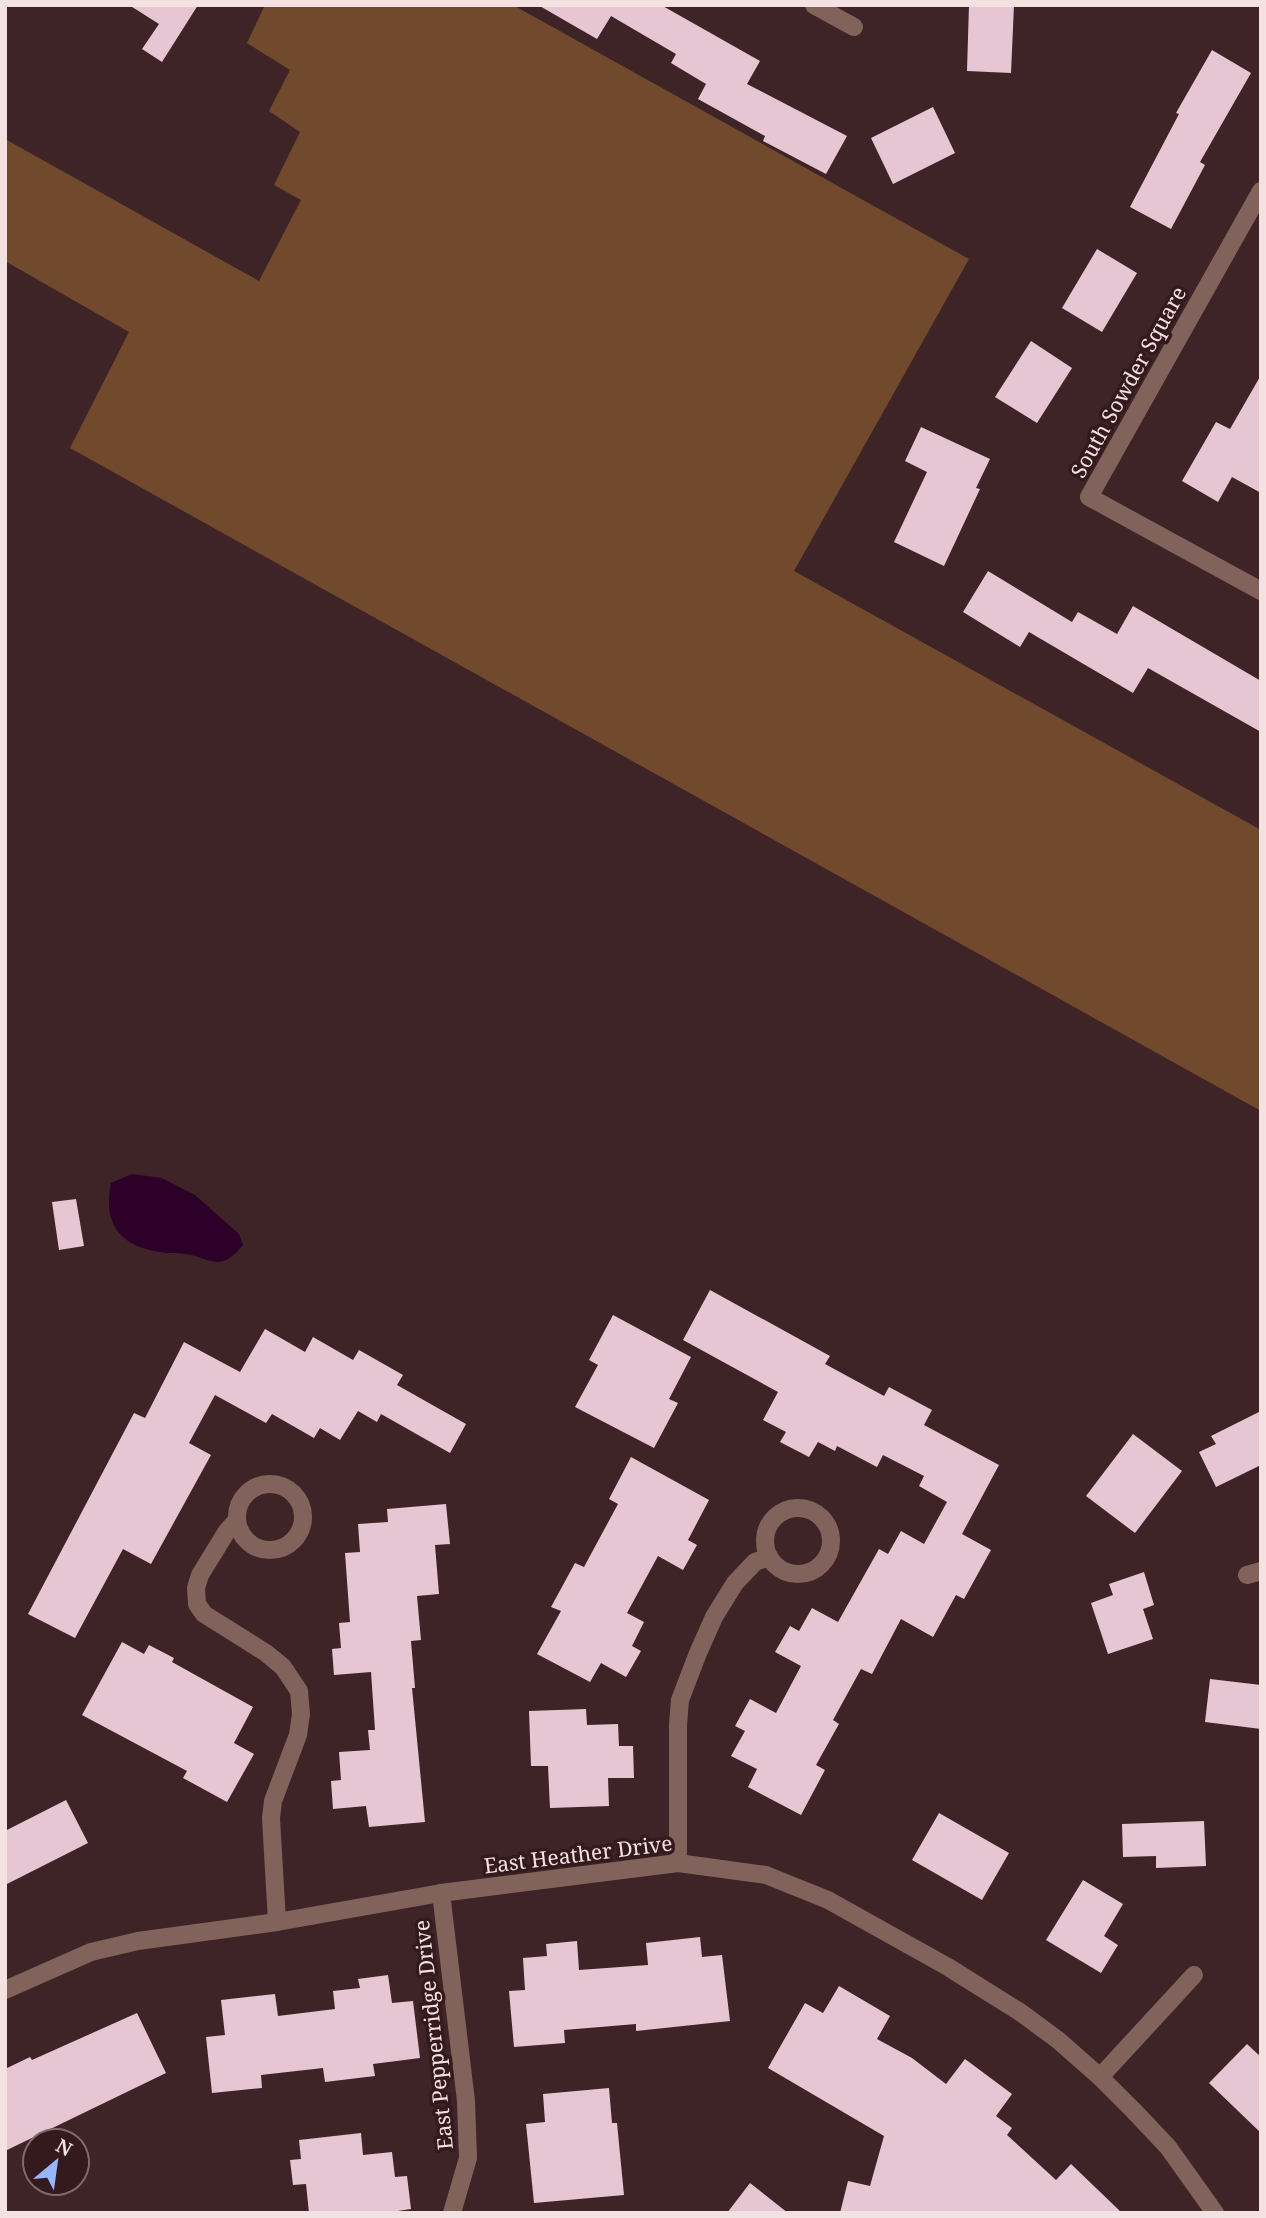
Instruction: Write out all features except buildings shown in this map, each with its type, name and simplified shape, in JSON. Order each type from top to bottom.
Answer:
[{"type":"street","points":[[814,5],[854,27]]},
{"type":"street","name":"South Sowder Square","points":[[1261,191],[1089,497],[1261,591]]},
{"type":"street","points":[[237,1520],[227,1531],[201,1575],[197,1588],[197,1604],[204,1614],[266,1653],[283,1667],[299,1692],[302,1714],[298,1735],[273,1801],[271,1818],[277,1922]]},
{"type":"street","points":[[678,1863],[680,1700],[714,1617],[735,1583],[755,1562],[769,1556]]},
{"type":"street","name":"East Heather Drive","points":[[5,1990],[90,1952],[138,1941],[277,1922],[441,1893],[678,1863],[766,1875],[828,1900],[1020,2011],[1100,2077],[1168,2147],[1215,2213]]},
{"type":"street","name":"East Pepperridge Drive","points":[[441,1893],[466,2101],[468,2158],[452,2213]]},
{"type":"street","points":[[1100,2077],[1194,1975]]},
{"type":"shaded area","points":[[265,5],[513,5],[969,259],[794,571],[1261,830],[1261,1111],[70,448],[129,332],[5,261],[5,139],[259,281],[301,200],[274,185],[300,132],[269,111],[290,70],[247,43]]},
{"type":"shaded area","points":[[132,1174],[162,1178],[195,1195],[239,1234],[243,1245],[228,1259],[216,1262],[186,1254],[145,1249],[133,1244],[117,1230],[109,1209],[111,1183]]}]
